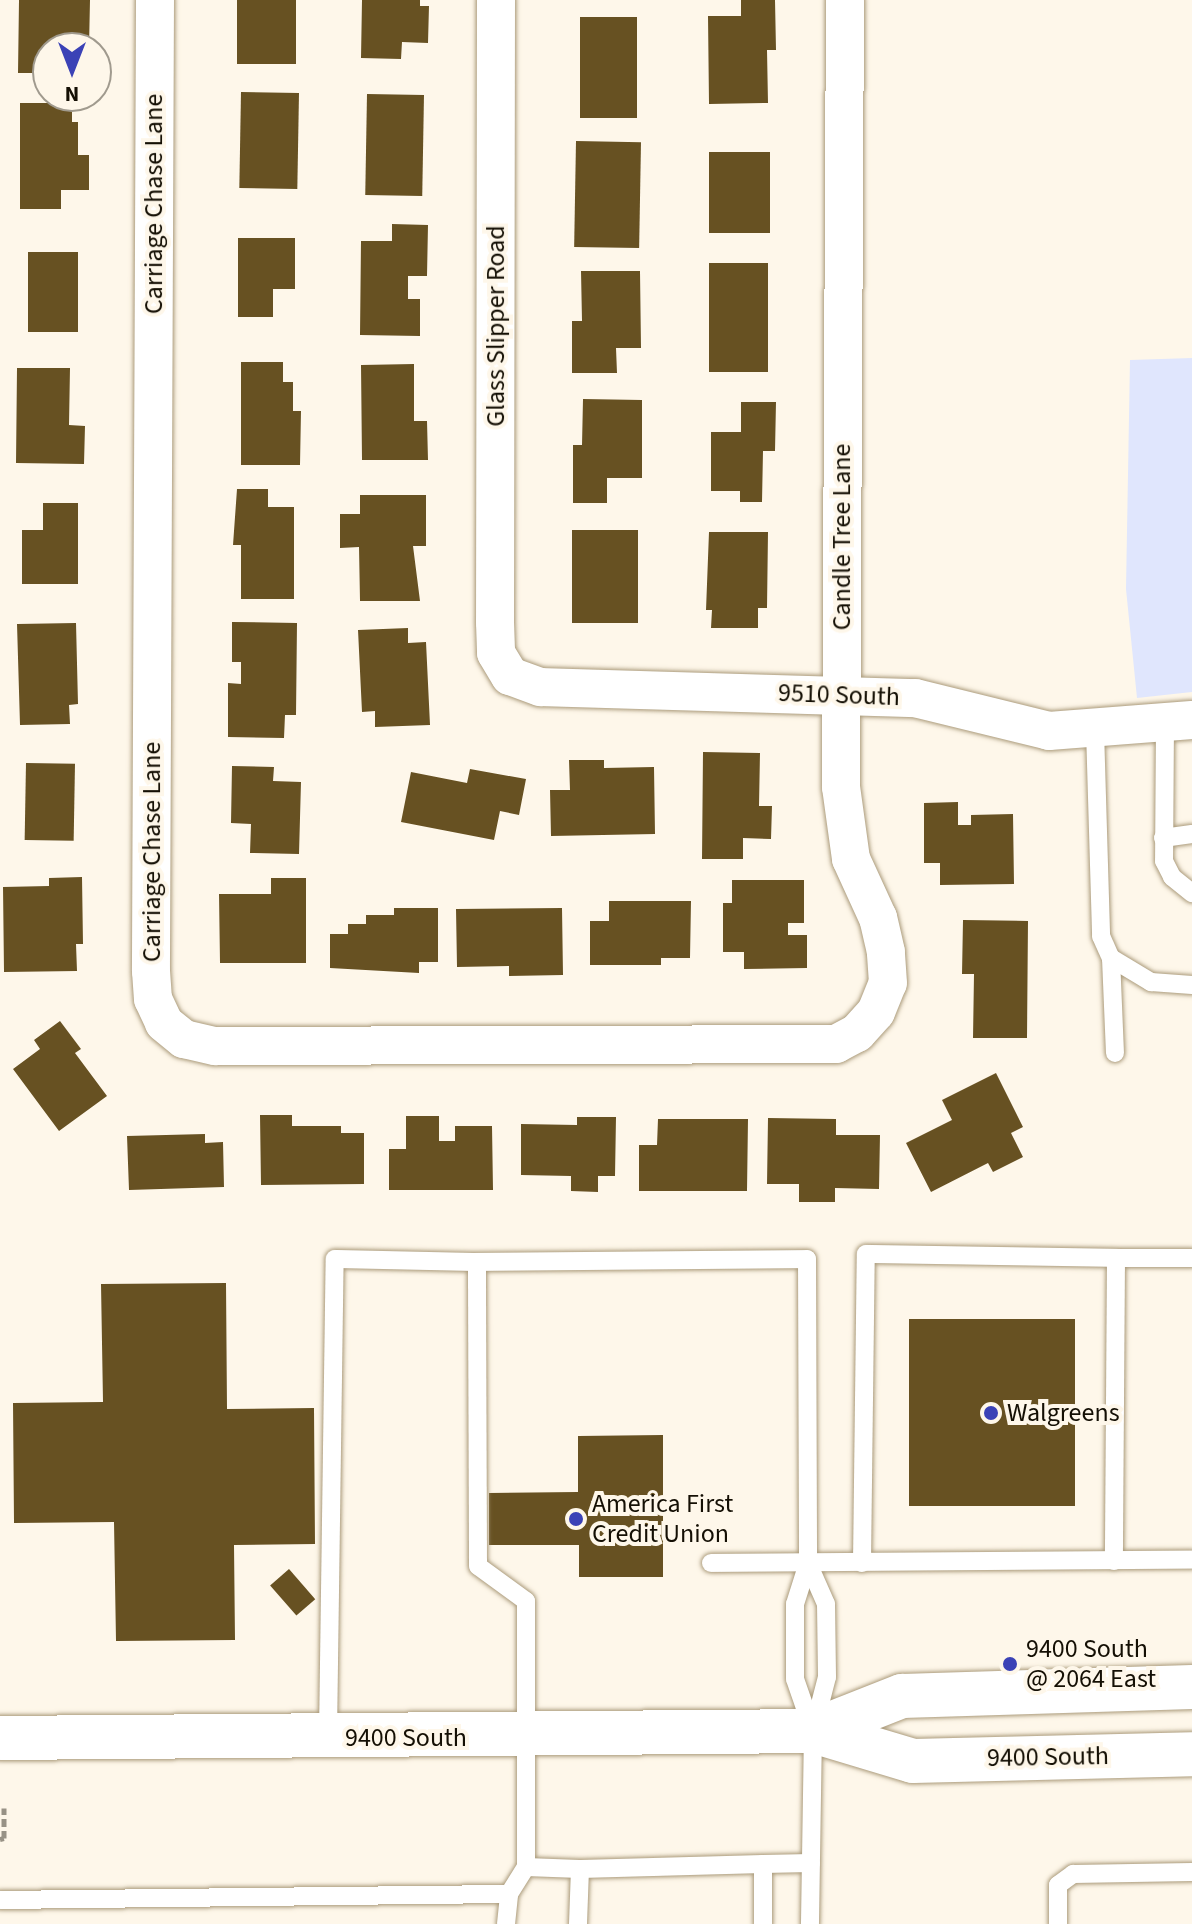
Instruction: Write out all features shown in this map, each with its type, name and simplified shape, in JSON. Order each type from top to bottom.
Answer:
[{"type":"main road","name":"9400 South","points":[[813,1731],[902,1696],[1192,1687]]},
{"type":"main road","name":"9400 South","points":[[0,1738],[525,1737],[813,1731],[913,1761],[1192,1754]]},
{"type":"street","name":"Carriage Chase Lane","points":[[155,0],[151,971],[153,999],[164,1023],[184,1039],[215,1046],[836,1044]]},
{"type":"street","name":"Glass Slipper Road","points":[[496,0],[496,653]]},
{"type":"street","name":"Candle Tree Lane","points":[[836,1044],[857,1033],[876,1012],[888,983],[878,918],[851,859],[844,826],[841,693],[845,0]]},
{"type":"street","name":"9510 South","points":[[496,653],[510,676],[541,687],[841,693],[915,698],[1049,731],[1178,722]]},
{"type":"lane","points":[[1178,722],[1163,838],[1164,861],[1172,877],[1192,893]]},
{"type":"lane","points":[[1095,730],[1101,936],[1111,958],[1115,1053]]},
{"type":"lane","points":[[1163,838],[1192,834]]},
{"type":"lane","points":[[1111,958],[1151,982],[1192,985]]},
{"type":"lane","points":[[862,1563],[866,1254],[1192,1258]]},
{"type":"lane","points":[[1114,1561],[1116,1258]]},
{"type":"lane","points":[[328,1738],[335,1259],[477,1262],[807,1259],[808,1563],[795,1604],[795,1679],[813,1731]]},
{"type":"lane","points":[[477,1262],[478,1566],[526,1601],[526,1867],[509,1894],[506,1924]]},
{"type":"lane","points":[[711,1563],[1192,1560]]},
{"type":"lane","points":[[808,1563],[826,1604],[827,1677],[813,1731],[810,1924]]},
{"type":"lane","points":[[526,1867],[580,1869],[811,1863]]},
{"type":"lane","points":[[763,1864],[763,1924]]},
{"type":"lane","points":[[578,1924],[580,1869]]},
{"type":"lane","points":[[1058,1924],[1058,1885],[1073,1874],[1192,1872]]},
{"type":"lane","points":[[0,1900],[509,1894]]},
{"type":"path","points":[[0,1839],[4,1838],[4,1808]]},
{"type":"shaded area","points":[[1192,358],[1192,692],[1137,698],[1126,589],[1130,360]]},
{"type":"building","points":[[19,0],[90,0],[89,32],[32,32],[32,73],[18,73]]},
{"type":"building","points":[[237,0],[296,0],[296,64],[237,64]]},
{"type":"building","points":[[362,0],[420,0],[420,6],[429,6],[428,43],[402,42],[401,59],[361,58]]},
{"type":"building","points":[[741,0],[775,0],[776,50],[767,50],[768,103],[709,104],[708,16],[741,16]]},
{"type":"building","points":[[580,17],[637,17],[637,118],[580,118]]},
{"type":"building","points":[[241,92],[299,93],[297,189],[239,188]]},
{"type":"building","points":[[367,94],[424,95],[422,196],[365,195]]},
{"type":"building","points":[[20,103],[32,103],[32,112],[72,112],[72,122],[78,122],[78,155],[89,155],[89,190],[61,190],[61,209],[20,209]]},
{"type":"building","points":[[576,141],[641,142],[639,248],[574,247]]},
{"type":"building","points":[[709,152],[770,152],[770,233],[709,233]]},
{"type":"building","points":[[392,224],[428,225],[427,276],[408,276],[408,299],[420,299],[420,336],[360,335],[361,241],[392,241]]},
{"type":"building","points":[[238,238],[295,238],[295,289],[273,289],[273,317],[238,317]]},
{"type":"building","points":[[28,252],[78,252],[78,332],[28,332]]},
{"type":"building","points":[[709,263],[768,263],[768,372],[709,372]]},
{"type":"building","points":[[581,271],[640,271],[641,348],[616,348],[617,373],[572,373],[572,321],[582,321]]},
{"type":"building","points":[[241,362],[283,362],[283,382],[293,382],[293,411],[301,411],[300,465],[241,465]]},
{"type":"building","points":[[414,364],[414,421],[427,421],[428,460],[362,460],[361,365]]},
{"type":"building","points":[[17,368],[70,368],[69,425],[85,426],[84,464],[16,463]]},
{"type":"building","points":[[583,399],[642,400],[642,478],[607,478],[607,503],[573,503],[573,445],[582,445]]},
{"type":"building","points":[[741,402],[776,402],[775,451],[763,451],[762,502],[740,502],[740,491],[711,491],[711,432],[741,432]]},
{"type":"building","points":[[237,489],[268,489],[268,507],[294,507],[294,599],[241,599],[241,545],[233,545]]},
{"type":"building","points":[[360,495],[426,495],[426,546],[413,546],[420,601],[360,601],[359,547],[340,548],[340,514],[360,514]]},
{"type":"building","points":[[43,503],[78,503],[78,584],[22,584],[22,530],[43,530]]},
{"type":"building","points":[[572,530],[638,530],[638,623],[572,623]]},
{"type":"building","points":[[709,532],[768,532],[767,608],[758,608],[758,628],[711,628],[712,610],[706,610]]},
{"type":"building","points":[[232,622],[297,623],[296,715],[285,715],[284,738],[228,737],[228,683],[241,684],[241,662],[232,662]]},
{"type":"building","points":[[76,623],[78,704],[69,705],[70,724],[20,725],[17,624]]},
{"type":"building","points":[[408,628],[408,643],[426,642],[430,725],[375,727],[375,711],[362,712],[358,630]]},
{"type":"building","points":[[703,752],[760,753],[759,806],[772,806],[771,839],[743,838],[743,859],[702,859]]},
{"type":"building","points":[[569,760],[604,760],[604,768],[654,767],[655,834],[551,836],[550,790],[570,790]]},
{"type":"building","points":[[26,763],[75,764],[74,841],[25,840]]},
{"type":"building","points":[[232,766],[274,767],[273,781],[301,782],[299,854],[250,853],[251,824],[231,823]]},
{"type":"building","points":[[470,769],[526,779],[519,815],[500,811],[494,840],[401,822],[411,772],[467,783]]},
{"type":"building","points":[[958,802],[958,825],[971,825],[971,815],[1013,814],[1014,884],[940,885],[940,863],[924,863],[924,803]]},
{"type":"building","points":[[82,877],[83,944],[76,944],[77,971],[4,972],[3,887],[49,886],[49,878]]},
{"type":"building","points":[[271,878],[306,878],[306,963],[220,963],[219,894],[271,894]]},
{"type":"building","points":[[732,880],[804,880],[804,923],[788,923],[788,935],[807,935],[807,968],[744,969],[744,952],[723,952],[723,903],[732,903]]},
{"type":"building","points":[[609,901],[691,901],[690,958],[661,958],[661,965],[590,965],[590,921],[609,921]]},
{"type":"building","points":[[394,908],[438,908],[438,962],[419,962],[419,973],[330,968],[330,934],[348,934],[348,924],[366,924],[366,915],[394,915]]},
{"type":"building","points":[[562,908],[563,975],[509,976],[509,966],[457,967],[456,909]]},
{"type":"building","points":[[963,920],[1028,921],[1027,1038],[973,1038],[974,974],[962,974]]},
{"type":"building","points":[[60,1021],[81,1049],[75,1053],[107,1096],[59,1131],[13,1069],[40,1049],[34,1040]]},
{"type":"building","points":[[996,1073],[1023,1127],[1011,1133],[1023,1157],[993,1172],[988,1163],[931,1192],[906,1143],[952,1120],[942,1100]]},
{"type":"building","points":[[260,1115],[292,1115],[292,1126],[341,1126],[341,1133],[364,1133],[364,1184],[261,1185]]},
{"type":"building","points":[[406,1116],[439,1116],[439,1141],[455,1141],[455,1126],[492,1126],[493,1190],[389,1190],[389,1149],[406,1149]]},
{"type":"building","points":[[577,1117],[616,1117],[615,1176],[598,1176],[598,1192],[571,1191],[571,1176],[521,1175],[521,1124],[577,1125]]},
{"type":"building","points":[[768,1118],[836,1119],[836,1135],[880,1135],[879,1189],[835,1188],[835,1202],[799,1202],[799,1184],[767,1184]]},
{"type":"building","points":[[658,1119],[748,1119],[747,1191],[639,1191],[639,1145],[657,1145]]},
{"type":"building","points":[[205,1134],[205,1143],[223,1142],[224,1187],[129,1190],[127,1136]]},
{"type":"building","points":[[226,1283],[227,1409],[314,1408],[315,1544],[234,1545],[235,1640],[116,1641],[114,1522],[14,1523],[13,1403],[103,1402],[101,1284]]},
{"type":"building","name":"Walgreens","points":[[909,1319],[1075,1319],[1075,1506],[909,1506]]},
{"type":"building","name":"America First Credit Union","points":[[663,1435],[663,1577],[579,1577],[579,1545],[489,1545],[489,1493],[578,1492],[578,1436]]},
{"type":"building","points":[[289,1569],[315,1599],[296,1616],[270,1585]]},
{"type":"place","name":"Walgreens","points":[[991,1413]]},
{"type":"place","name":"America First Credit Union","points":[[576,1519]]},
{"type":"place","name":"9400 South @ 2064 East","points":[[1010,1664]]}]
